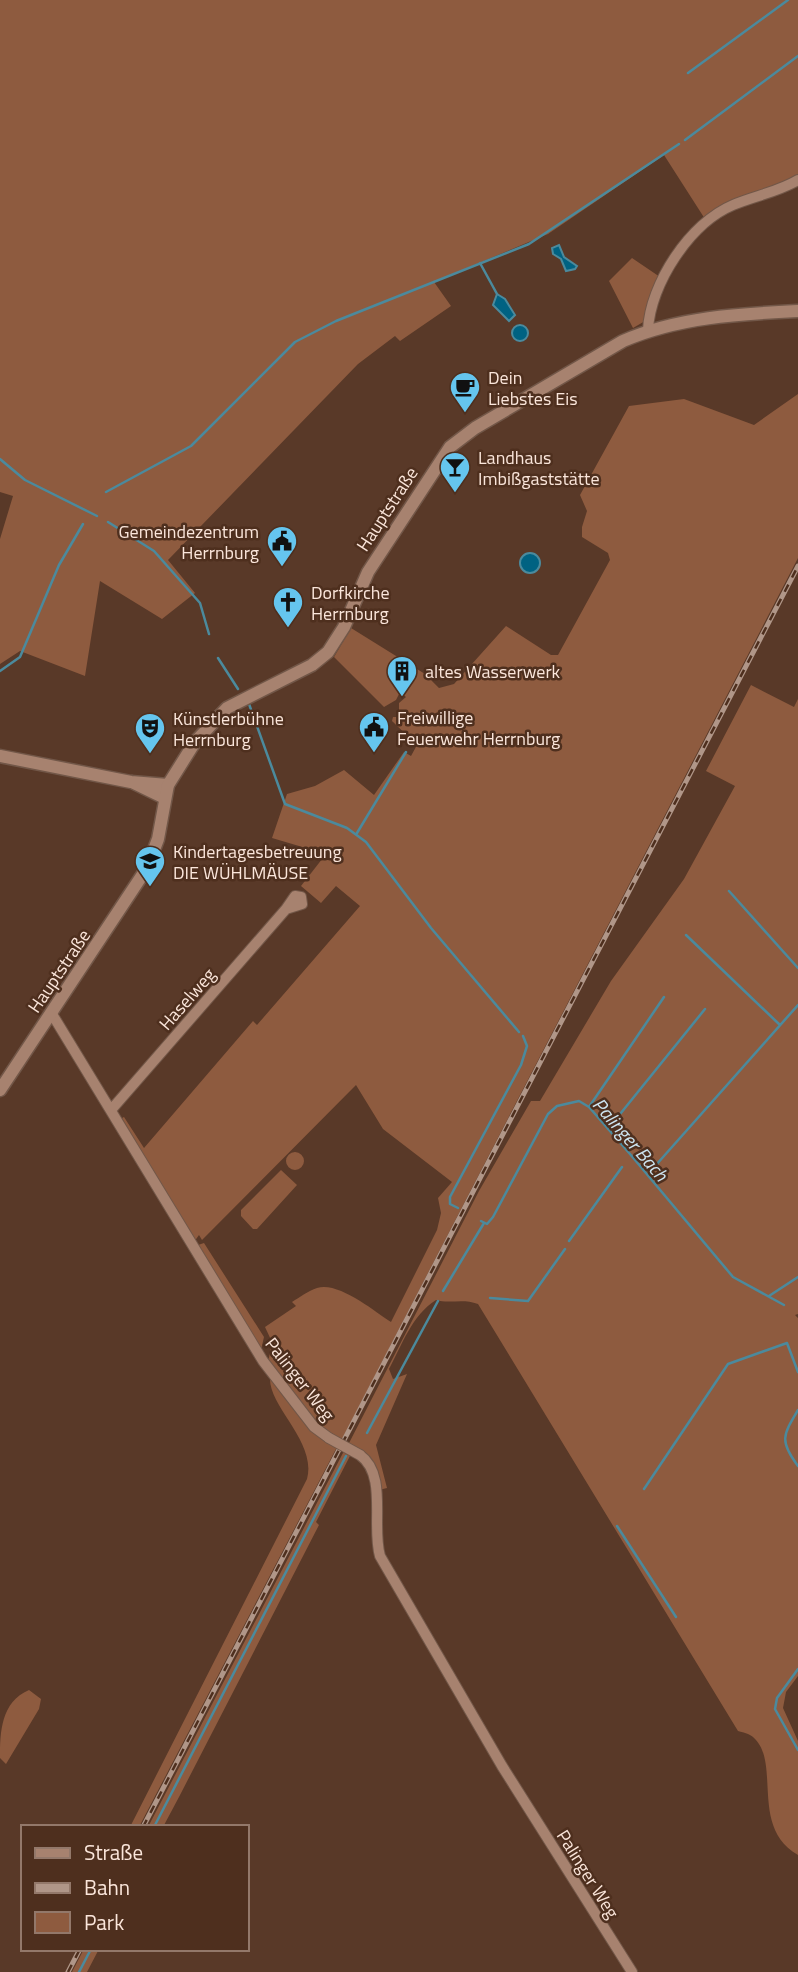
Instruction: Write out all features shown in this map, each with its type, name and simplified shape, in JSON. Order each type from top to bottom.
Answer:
[{"type":"main road","name":"Hauptstraße","points":[[0,1090],[147,868],[158,839],[166,791],[206,727],[237,701],[312,665],[328,652],[344,627],[361,584],[374,561],[437,464],[460,438],[623,341],[648,330],[709,318],[798,311]]},
{"type":"main road","points":[[0,756],[166,791]]},
{"type":"street","points":[[648,330],[649,319],[662,283],[677,255],[703,226],[733,205],[798,180]]},
{"type":"street","name":"Haselweg","points":[[111,1110],[286,909]]},
{"type":"street","name":"Palinger Weg","points":[[52,1014],[263,1361],[314,1427],[370,1464],[374,1475],[375,1531],[380,1556],[502,1766],[632,1972]]},
{"type":"green space","points":[[0,0],[798,0],[798,176],[705,219],[664,155],[548,234],[434,282],[451,306],[400,341],[395,336],[358,364],[168,560],[195,593],[162,619],[100,581],[85,676],[20,651],[0,664],[0,539],[13,496],[0,492]]},
{"type":"green space","points":[[632,258],[660,277],[645,321],[633,328],[609,281]]},
{"type":"green space","points":[[798,394],[798,558],[341,1441],[319,1427],[268,1363],[272,1342],[265,1327],[296,1306],[292,1302],[304,1294],[326,1287],[356,1298],[391,1322],[437,1230],[441,1213],[438,1198],[452,1182],[383,1129],[356,1085],[202,1240],[199,1235],[194,1242],[122,1118],[124,1117],[144,1148],[253,1021],[257,1025],[360,906],[336,886],[321,903],[301,886],[326,854],[272,838],[287,794],[315,786],[344,770],[374,795],[404,752],[411,756],[417,745],[392,721],[393,717],[399,717],[399,703],[406,697],[400,692],[396,700],[384,707],[334,657],[351,628],[425,674],[439,688],[454,684],[506,626],[551,655],[558,655],[610,560],[608,553],[582,537],[587,511],[580,495],[629,406],[684,399],[754,425]]},
{"type":"green space","points":[[751,685],[794,707],[798,699],[798,1314],[795,1315],[798,1318],[798,1676],[786,1692],[783,1708],[798,1741],[798,1855],[783,1843],[774,1828],[761,1748],[752,1736],[738,1731],[478,1304],[436,1300],[414,1322],[389,1369],[393,1379],[407,1374],[376,1445],[387,1488],[379,1490],[374,1466],[368,1457],[348,1445],[479,1191],[531,1101],[540,1101],[611,981],[684,879],[735,786],[706,771]]},
{"type":"green space","points":[[295,1152],[301,1155],[304,1161],[301,1167],[295,1170],[289,1167],[286,1161],[289,1155]]},
{"type":"green space","points":[[281,1170],[297,1185],[257,1229],[253,1229],[241,1216],[241,1210]]},
{"type":"green space","points":[[204,1243],[264,1337],[261,1350],[198,1245]]},
{"type":"green space","points":[[270,1378],[315,1433],[337,1447],[140,1825],[131,1825],[307,1479],[305,1452],[272,1389]]},
{"type":"green space","points":[[344,1451],[351,1454],[316,1522],[319,1525],[164,1825],[149,1825]]},
{"type":"green space","points":[[29,1690],[41,1699],[39,1709],[6,1764],[0,1758],[4,1719],[13,1702]]},
{"type":"green space","points":[[83,1951],[98,1951],[87,1972],[72,1972]]},
{"type":"water","points":[[559,245],[564,257],[577,266],[575,269],[566,271],[561,259],[553,254],[552,248]]},
{"type":"water","points":[[497,294],[505,299],[515,315],[509,321],[493,305]]},
{"type":"water","points":[[517,325],[523,325],[528,333],[526,339],[517,341],[512,336],[512,330]]},
{"type":"water","points":[[530,553],[537,556],[540,563],[537,570],[530,573],[523,570],[520,563],[523,556]]},
{"type":"waterway","points":[[688,73],[788,0]]},
{"type":"waterway","points":[[685,140],[798,56]]},
{"type":"waterway","points":[[106,492],[191,446],[295,342],[336,321],[529,244],[679,144]]},
{"type":"waterway","points":[[480,263],[497,294]]},
{"type":"waterway","name":"Palinger Bach","points":[[0,459],[25,480],[97,516]]},
{"type":"waterway","name":"Palinger Bach","points":[[108,522],[154,551],[200,603],[209,634]]},
{"type":"waterway","points":[[0,671],[20,657],[59,565],[83,524]]},
{"type":"waterway","name":"Palinger Bach","points":[[218,658],[238,689]]},
{"type":"waterway","name":"Palinger Bach","points":[[249,704],[285,804],[347,828],[366,842],[431,928],[519,1032]]},
{"type":"waterway","points":[[357,833],[406,752]]},
{"type":"waterway","points":[[729,891],[798,968]]},
{"type":"waterway","points":[[686,935],[780,1025]]},
{"type":"waterway","points":[[589,1107],[664,997]]},
{"type":"waterway","points":[[656,1165],[798,1005]]},
{"type":"waterway","points":[[608,1129],[705,1009]]},
{"type":"waterway","points":[[458,1208],[450,1204],[450,1197],[521,1065],[527,1046],[523,1036]]},
{"type":"waterway","name":"Palinger Bach","points":[[481,1221],[487,1224],[493,1217],[548,1114],[557,1106],[579,1101],[589,1107],[733,1277],[784,1305]]},
{"type":"waterway","points":[[569,1241],[622,1167]]},
{"type":"waterway","points":[[443,1291],[484,1223]]},
{"type":"waterway","points":[[490,1298],[528,1301],[565,1249]]},
{"type":"waterway","points":[[769,1296],[798,1277]]},
{"type":"waterway","points":[[367,1433],[438,1301]]},
{"type":"waterway","points":[[644,1489],[728,1364],[787,1343],[798,1372]]},
{"type":"waterway","points":[[798,1410],[785,1438],[788,1450],[798,1466]]},
{"type":"waterway","points":[[155,1825],[346,1456]]},
{"type":"waterway","points":[[617,1526],[676,1617]]},
{"type":"waterway","points":[[798,1669],[777,1698],[775,1709],[798,1750]]},
{"type":"waterway","points":[[79,1972],[90,1951]]},
{"type":"railway","points":[[144,1825],[798,566]]},
{"type":"railway","points":[[68,1972],[79,1951]]},
{"type":"place","name":"Dein Liebstes Eis","points":[[465,414]]},
{"type":"place","name":"Landhaus Imbißgaststätte","points":[[455,494]]},
{"type":"place","name":"Gemeindezentrum Herrnburg","points":[[282,568]]},
{"type":"place","name":"Dorfkirche Herrnburg","points":[[288,629]]},
{"type":"place","name":"altes Wasserwerk","points":[[402,698]]},
{"type":"place","name":"Freiwillige Feuerwehr Herrnburg","points":[[374,754]]},
{"type":"place","name":"Künstlerbühne Herrnburg","points":[[150,755]]},
{"type":"place","name":"Kindertagesbetreuung DIE WÜHLMÄUSE","points":[[150,888]]}]
